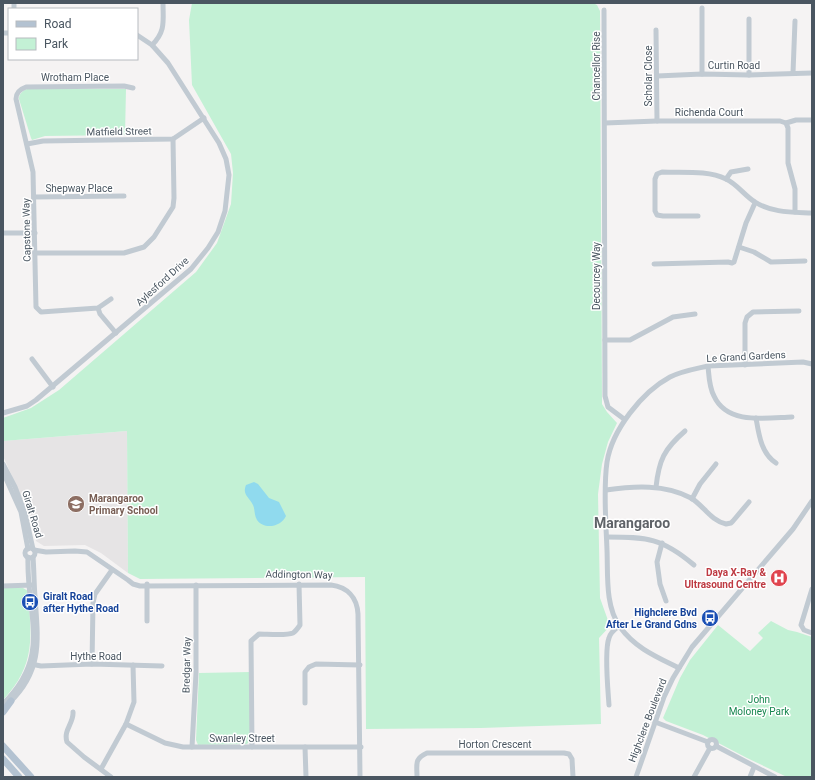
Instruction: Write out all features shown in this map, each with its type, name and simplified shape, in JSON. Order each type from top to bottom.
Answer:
[{"type":"main road","points":[[3,711],[12,701]]},
{"type":"main road","points":[[3,746],[31,777]]},
{"type":"main road","points":[[3,759],[19,777]]},
{"type":"street","points":[[152,45],[158,39],[163,28],[163,3]]},
{"type":"street","points":[[702,8],[702,74]]},
{"type":"street","name":"Chancellor Rise","points":[[604,10],[605,123]]},
{"type":"street","points":[[749,19],[749,75]]},
{"type":"street","points":[[794,73],[795,21]]},
{"type":"street","name":"Scholar Close","points":[[656,30],[657,121]]},
{"type":"street","name":"Aylesford Drive","points":[[3,413],[27,406],[53,387],[191,269],[208,248],[218,232],[225,211],[229,175],[226,159],[219,143],[204,118],[168,63],[152,45],[138,36]]},
{"type":"street","name":"Curtin Road","points":[[657,76],[812,73]]},
{"type":"street","name":"Wrotham Place","points":[[18,91],[26,87],[124,86],[133,88]]},
{"type":"street","name":"Capstone Way","points":[[18,91],[16,99],[33,172],[36,307],[41,312],[98,308]]},
{"type":"street","points":[[35,253],[124,253],[144,246],[154,237],[173,207],[173,139],[204,118]]},
{"type":"street","name":"Richenda Court","points":[[605,123],[780,120],[786,123],[796,120],[812,120]]},
{"type":"street","name":"Decourcey Way","points":[[605,123],[605,396],[608,407],[624,420]]},
{"type":"street","points":[[786,123],[788,128],[788,163],[795,189],[795,212]]},
{"type":"street","name":"Matfield Street","points":[[27,144],[43,141],[173,139]]},
{"type":"street","points":[[726,179],[731,172],[748,169]]},
{"type":"street","points":[[698,216],[658,215],[655,211],[655,179],[657,174],[662,172],[706,173],[726,179],[755,203],[769,209],[783,212],[812,213]]},
{"type":"street","name":"Shepway Place","points":[[34,197],[124,196]]},
{"type":"street","points":[[654,264],[734,262],[746,223],[755,203]]},
{"type":"street","points":[[3,233],[35,233]]},
{"type":"street","points":[[739,247],[754,252],[771,262],[805,261]]},
{"type":"street","points":[[111,299],[98,308],[100,314],[116,332]]},
{"type":"street","points":[[745,365],[745,323],[747,317],[753,312],[799,311]]},
{"type":"street","points":[[605,340],[630,340],[673,317],[685,314],[695,314]]},
{"type":"street","points":[[32,359],[53,387]]},
{"type":"street","name":"Le Grand Gardens","points":[[679,668],[637,645],[619,626],[611,607],[608,587],[606,490],[607,462],[614,440],[624,420],[647,394],[670,378],[693,369],[708,366],[803,362],[812,364]]},
{"type":"street","points":[[708,366],[709,381],[714,396],[722,408],[730,413],[742,417],[756,418],[792,417]]},
{"type":"street","points":[[756,418],[762,446],[767,455],[776,463]]},
{"type":"street","points":[[656,487],[658,472],[664,454],[675,440],[685,431]]},
{"type":"street","name":"Giralt Road","points":[[3,464],[15,487],[25,513],[32,549]]},
{"type":"street","points":[[692,499],[700,484],[716,464]]},
{"type":"street","name":"Giralt Road","points":[[3,472],[21,512],[32,549]]},
{"type":"street","points":[[606,490],[656,487],[675,492],[692,499],[707,513],[726,524],[731,523],[749,502]]},
{"type":"street","name":"Highclere Boulevard","points":[[636,777],[669,687],[692,647],[704,631],[793,529],[812,501]]},
{"type":"street","points":[[607,537],[646,538],[662,543],[680,553],[694,565]]},
{"type":"street","points":[[662,543],[657,562],[660,584],[666,601]]},
{"type":"street","points":[[12,701],[22,688],[32,664],[34,635],[31,557],[35,553],[32,549],[26,554],[31,557]]},
{"type":"street","name":"Addington Way","points":[[32,549],[46,552],[83,551],[128,580],[147,585],[299,584],[337,586],[347,591],[354,598],[357,605],[358,614],[361,777]]},
{"type":"street","name":"Addington Way","points":[[31,557],[46,552]]},
{"type":"street","points":[[92,664],[92,603],[95,594],[112,570]]},
{"type":"street","points":[[252,747],[252,641],[259,634],[289,634],[294,633],[297,630],[300,625],[299,584]]},
{"type":"street","points":[[147,585],[147,621]]},
{"type":"street","name":"Bredgar Way","points":[[192,747],[196,673],[196,585]]},
{"type":"street","points":[[3,586],[32,586]]},
{"type":"street","points":[[812,589],[801,625],[804,630],[812,633]]},
{"type":"street","points":[[609,705],[607,649],[612,632],[619,626]]},
{"type":"street","points":[[3,704],[18,688],[32,664]]},
{"type":"street","name":"Hythe Road","points":[[32,664],[41,666],[92,664],[162,666]]},
{"type":"street","points":[[305,703],[305,672],[309,667],[316,664],[360,665]]},
{"type":"street","points":[[101,769],[126,724],[134,702],[133,665]]},
{"type":"street","points":[[73,712],[74,716],[66,733],[67,742],[111,777]]},
{"type":"street","points":[[655,722],[708,742],[708,745],[775,777]]},
{"type":"street","name":"Swanley Street","points":[[126,724],[165,743],[183,747],[361,747]]},
{"type":"street","points":[[305,747],[306,777]]},
{"type":"street","points":[[694,777],[713,747]]},
{"type":"street","name":"Horton Crescent","points":[[417,777],[417,761],[419,757],[427,753],[564,753],[569,754],[572,760],[573,777]]},
{"type":"street","points":[[750,777],[754,767]]},
{"type":"shaded area","name":"Marangaroo Primary School","points":[[127,431],[128,573],[101,553],[85,545],[44,546],[36,541],[28,512],[3,456],[3,441]]},
{"type":"green space","points":[[192,3],[593,3],[597,5],[600,11],[602,404],[617,423],[608,442],[602,464],[598,494],[600,598],[610,626],[599,638],[601,724],[481,728],[366,729],[365,577],[140,579],[128,573],[127,431],[3,441],[3,418],[31,408],[59,390],[196,272],[217,243],[231,204],[233,173],[231,154],[192,85],[189,20]]},
{"type":"green space","points":[[27,89],[126,89],[125,135],[45,136],[32,140],[19,99],[21,93]]},
{"type":"green space","points":[[3,588],[23,588],[28,591],[30,636],[27,662],[22,674],[14,687],[3,700]]},
{"type":"green space","name":"John Moloney Park","points":[[771,621],[788,630],[812,637],[812,777],[787,777],[703,735],[666,721],[663,718],[680,678],[690,660],[718,625],[750,651],[763,638],[758,633]]},
{"type":"green space","points":[[250,672],[250,740],[247,744],[198,745],[196,740],[199,673]]},
{"type":"water","points":[[254,482],[258,484],[269,498],[279,502],[286,516],[280,523],[268,526],[257,520],[253,505],[246,496],[245,491],[246,485]]},
{"type":"place","name":"Marangaroo Primary School","points":[[76,504]]},
{"type":"place","name":"Daya X-Ray & Ultrasound Centre","points":[[779,578]]},
{"type":"place","name":"Giralt Road after Hythe Road","points":[[30,602]]},
{"type":"place","name":"Highclere Bvd After Le Grand Gdns","points":[[710,618]]},
{"type":"district","name":"Marangaroo","points":[[632,523]]}]
